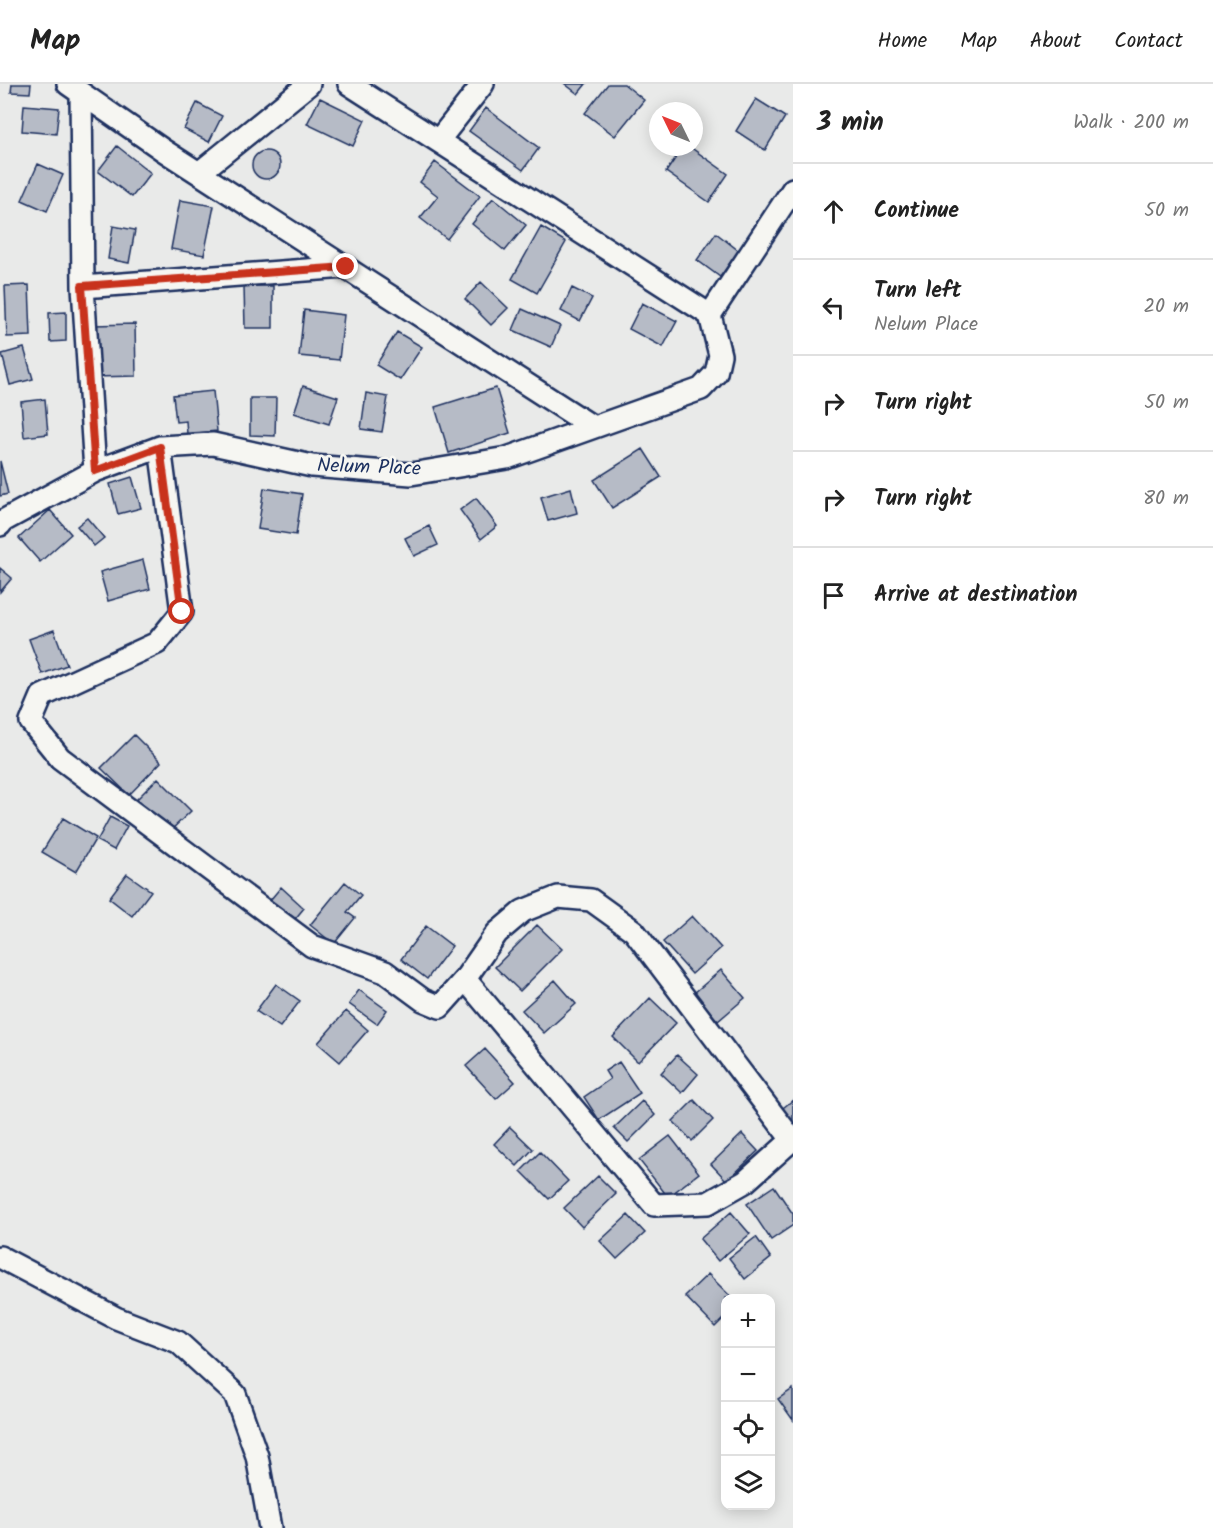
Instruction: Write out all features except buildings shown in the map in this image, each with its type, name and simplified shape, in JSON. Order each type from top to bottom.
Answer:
[{"type":"street","points":[[199,173],[309,84]]},
{"type":"street","points":[[349,84],[710,315],[793,189]]},
{"type":"street","points":[[438,141],[483,84]]},
{"type":"street","points":[[74,89],[199,173],[593,427]]},
{"type":"street","points":[[74,89],[82,286],[95,471]]},
{"type":"street","points":[[82,286],[346,267]]},
{"type":"street","name":"Nelum Place","points":[[0,525],[3,521],[95,471],[160,447],[213,444],[312,466],[411,474],[507,458],[701,389],[716,373],[720,355],[710,315]]},
{"type":"street","points":[[160,447],[182,612],[157,643],[42,696],[31,723],[60,758],[312,946],[385,972],[423,1000],[440,1007],[465,979],[497,933],[523,911],[558,897],[591,900],[634,931],[793,1141],[745,1182],[708,1203],[654,1205],[465,979]]},
{"type":"street","points":[[0,1257],[116,1318],[178,1342],[235,1394],[257,1456],[270,1528]]},
{"type":"route","points":[[182,612],[160,447],[95,471],[82,286],[346,267]]}]
